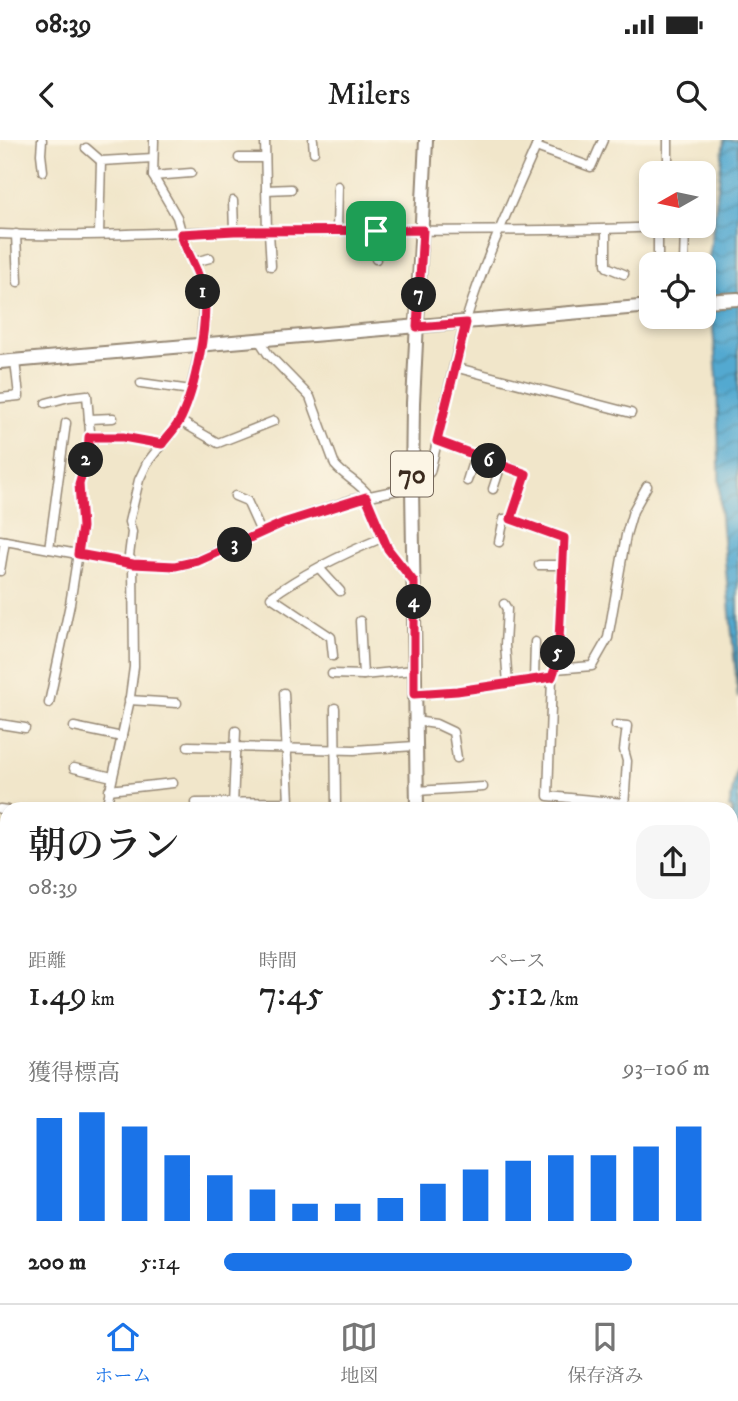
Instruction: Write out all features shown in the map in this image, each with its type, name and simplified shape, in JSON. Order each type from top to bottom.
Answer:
[{"type":"street","points":[[42,140],[43,171]]},
{"type":"street","points":[[107,802],[130,700],[134,667],[133,564],[130,556],[132,532],[129,522],[139,480],[147,463],[180,421],[191,390],[201,345],[204,297],[177,217],[153,176],[154,140]]},
{"type":"street","points":[[265,140],[271,266]]},
{"type":"street","points":[[313,140],[314,152]]},
{"type":"street","name":"70","points":[[416,802],[412,487],[426,140]]},
{"type":"street","points":[[0,571],[2,541],[133,564],[175,566],[198,561],[307,514],[368,496],[412,487],[430,472],[466,323],[500,229],[537,143],[592,166],[603,140]]},
{"type":"street","points":[[668,140],[668,161]]},
{"type":"street","points":[[86,148],[101,161],[153,158]]},
{"type":"street","points":[[239,158],[265,158]]},
{"type":"street","points":[[99,234],[101,161]]},
{"type":"street","points":[[153,176],[191,173]]},
{"type":"street","points":[[337,231],[338,186]]},
{"type":"street","points":[[266,190],[291,189]]},
{"type":"street","points":[[233,201],[234,231]]},
{"type":"street","points":[[0,233],[181,234],[234,231],[639,228]]},
{"type":"street","points":[[606,229],[607,267],[624,274]]},
{"type":"street","points":[[376,231],[376,259]]},
{"type":"street","points":[[16,234],[18,282]]},
{"type":"street","points":[[194,262],[210,258]]},
{"type":"street","points":[[716,300],[738,299]]},
{"type":"street","points":[[0,362],[639,307]]},
{"type":"street","points":[[259,340],[268,354],[310,397],[335,466],[365,490],[392,555],[414,582]]},
{"type":"street","points":[[0,398],[19,396],[15,361]]},
{"type":"street","points":[[454,367],[631,413]]},
{"type":"street","points":[[141,383],[191,390]]},
{"type":"street","points":[[46,403],[87,395],[89,419],[88,454],[79,484],[82,527],[70,604],[49,704]]},
{"type":"street","points":[[89,419],[113,418]]},
{"type":"street","points":[[180,421],[218,443],[274,421]]},
{"type":"street","points":[[49,549],[66,423]]},
{"type":"street","points":[[89,437],[123,437],[162,444]]},
{"type":"street","points":[[437,441],[526,474],[511,519]]},
{"type":"street","points":[[467,481],[475,455]]},
{"type":"street","points":[[493,489],[501,465]]},
{"type":"street","points":[[414,694],[534,680],[554,673],[592,666],[608,638],[626,535],[634,511],[647,486]]},
{"type":"street","points":[[235,496],[247,501],[261,532]]},
{"type":"street","points":[[499,542],[504,519],[511,519],[564,538],[548,796],[594,802]]},
{"type":"street","points":[[333,656],[331,637],[271,597],[349,551],[384,537]]},
{"type":"street","points":[[539,565],[563,565]]},
{"type":"street","points":[[319,568],[340,591]]},
{"type":"street","points":[[503,604],[507,609],[505,645],[508,684]]},
{"type":"street","points":[[360,621],[363,675]]},
{"type":"street","points":[[534,680],[535,642]]},
{"type":"street","points":[[332,674],[363,675],[414,670]]},
{"type":"street","points":[[284,693],[289,802]]},
{"type":"street","points":[[130,700],[177,703]]},
{"type":"street","points":[[335,708],[336,802]]},
{"type":"street","points":[[415,722],[436,724],[453,732],[457,758]]},
{"type":"street","points":[[0,724],[24,728]]},
{"type":"street","points":[[616,725],[627,726],[624,750],[627,761],[624,802]]},
{"type":"street","points":[[74,727],[122,737]]},
{"type":"street","points":[[233,802],[236,732]]},
{"type":"street","points":[[188,746],[415,746]]},
{"type":"street","points":[[74,768],[112,777]]},
{"type":"street","points":[[109,790],[173,783]]},
{"type":"street","points":[[416,792],[483,787]]},
{"type":"water","points":[[724,140],[738,140],[738,698],[720,507],[713,329],[716,329],[716,252],[710,252],[712,238],[716,238],[716,203]]},
{"type":"water","points":[[738,762],[738,802],[730,802]]},
{"type":"route","points":[[423,230],[417,327],[466,323],[437,441],[526,474],[511,519],[564,538],[558,660],[552,677],[457,691],[414,694],[414,582],[388,549],[366,497],[307,514],[198,561],[175,566],[133,564],[78,554],[82,527],[79,484],[88,454],[89,437],[123,437],[162,444],[180,421],[188,402],[201,345],[204,297],[200,279],[181,234],[234,231],[376,231],[423,230]]}]
